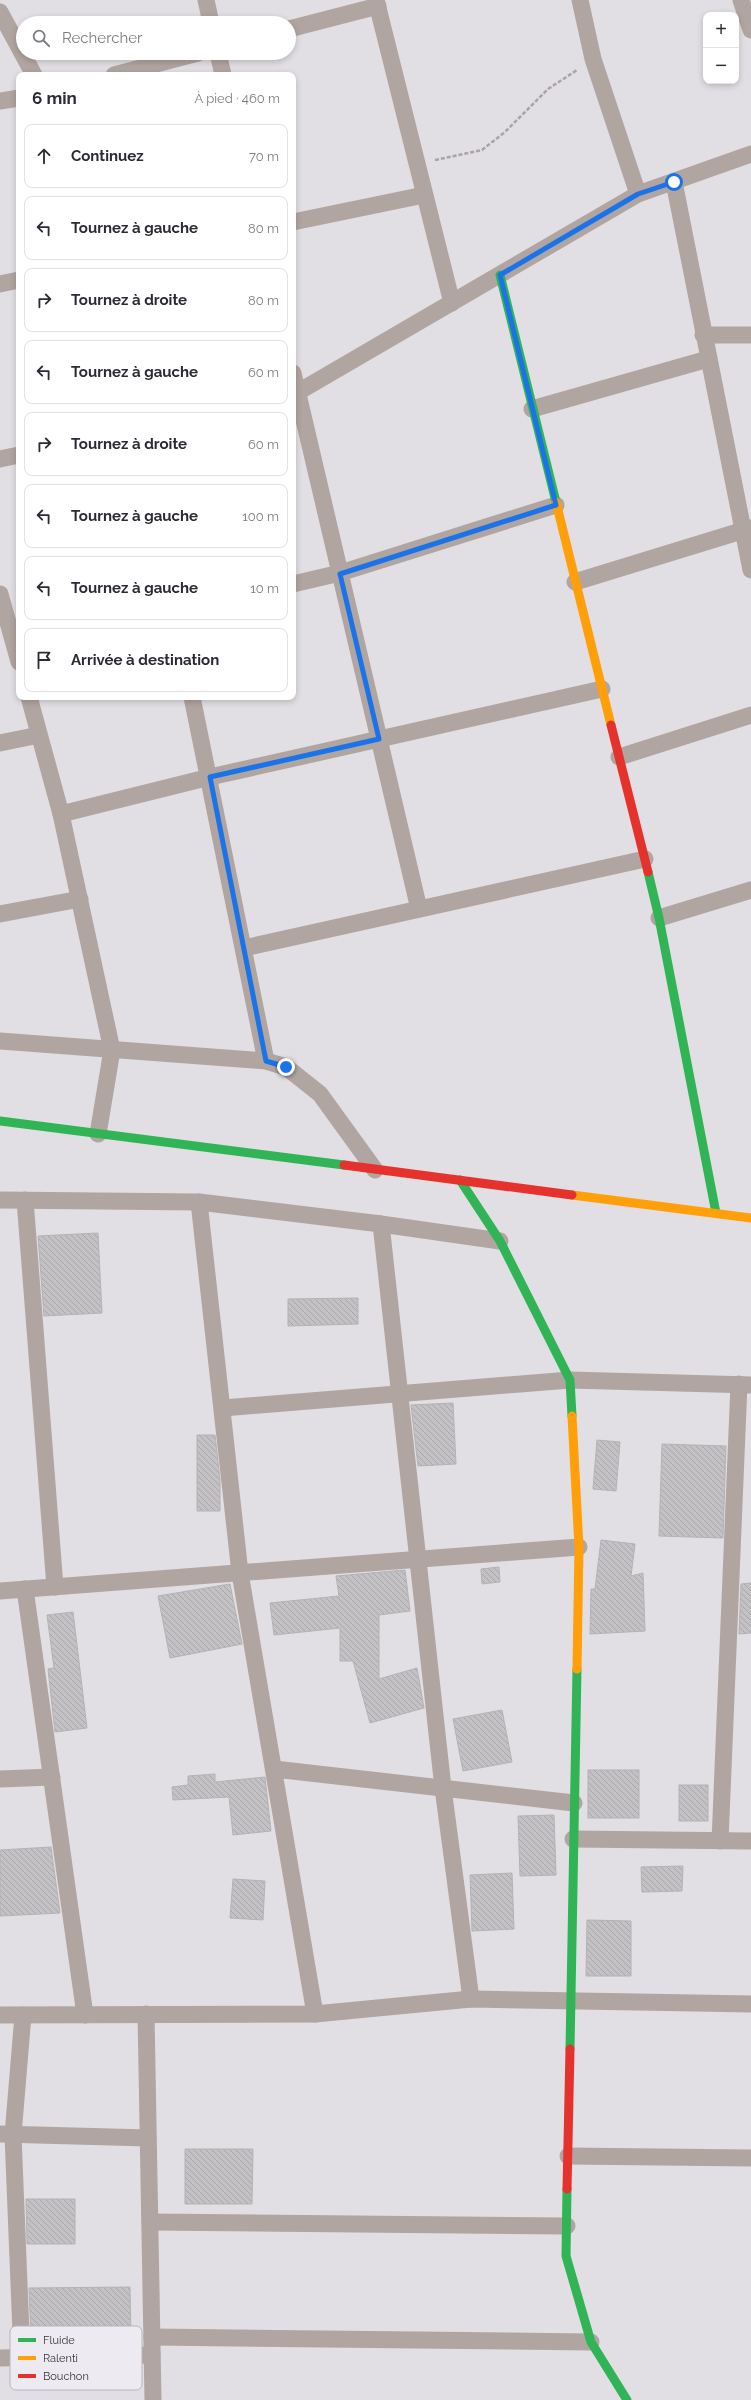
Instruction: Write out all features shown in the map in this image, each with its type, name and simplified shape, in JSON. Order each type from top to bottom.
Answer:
[{"type":"main road","points":[[500,275],[659,918],[716,1213]]},
{"type":"main road","points":[[0,1121],[751,1218]]},
{"type":"main road","points":[[460,1180],[500,1241],[570,1380],[579,1547],[566,2256],[591,2342],[627,2400]]},
{"type":"street","points":[[206,0],[209,16]]},
{"type":"street","points":[[580,0],[593,59],[638,194]]},
{"type":"street","points":[[741,0],[751,30]]},
{"type":"street","points":[[296,27],[377,3],[452,303]]},
{"type":"street","points":[[0,12],[16,42]]},
{"type":"street","points":[[26,60],[32,72]]},
{"type":"street","points":[[125,72],[171,60]]},
{"type":"street","points":[[220,60],[222,72]]},
{"type":"street","points":[[0,101],[16,98]]},
{"type":"street","points":[[296,393],[638,194],[751,154]]},
{"type":"street","points":[[674,182],[708,359],[747,529],[751,570]]},
{"type":"street","points":[[296,221],[424,195]]},
{"type":"street","points":[[0,284],[16,281]]},
{"type":"street","points":[[703,335],[751,334]]},
{"type":"street","points":[[532,409],[708,359]]},
{"type":"street","points":[[296,398],[340,574],[419,909]]},
{"type":"street","points":[[0,459],[16,456]]},
{"type":"street","points":[[296,583],[340,574],[556,505]]},
{"type":"street","points":[[575,582],[747,529]]},
{"type":"street","points":[[0,594],[16,651]]},
{"type":"street","points":[[61,814],[210,777],[602,689]]},
{"type":"street","points":[[30,700],[61,814],[112,1050],[98,1134]]},
{"type":"street","points":[[193,700],[210,777],[266,1061]]},
{"type":"street","points":[[619,757],[751,715]]},
{"type":"street","points":[[0,743],[39,735]]},
{"type":"street","points":[[244,948],[645,859]]},
{"type":"street","points":[[659,918],[751,890]]},
{"type":"street","points":[[0,914],[80,899]]},
{"type":"street","points":[[0,1041],[266,1061],[286,1067],[320,1094],[375,1170]]},
{"type":"street","points":[[0,1200],[199,1202],[381,1224],[500,1241]]},
{"type":"street","points":[[25,1200],[55,1587]]},
{"type":"street","points":[[199,1202],[223,1408],[240,1573],[315,2014]]},
{"type":"street","points":[[381,1224],[443,1788],[471,1999]]},
{"type":"street","points":[[223,1408],[570,1380],[745,1384],[720,1841]]},
{"type":"street","points":[[0,1591],[579,1547]]},
{"type":"street","points":[[24,1590],[85,2015]]},
{"type":"street","points":[[274,1769],[574,1803]]},
{"type":"street","points":[[0,1779],[52,1777]]},
{"type":"street","points":[[573,1839],[751,1841]]},
{"type":"street","points":[[0,2015],[315,2014],[471,1999],[751,2004]]},
{"type":"street","points":[[146,2014],[153,2400]]},
{"type":"street","points":[[20,2326],[7,2134],[23,2015]]},
{"type":"street","points":[[7,2134],[148,2138]]},
{"type":"street","points":[[568,2156],[751,2158]]},
{"type":"street","points":[[150,2222],[567,2226]]},
{"type":"street","points":[[152,2337],[591,2342]]},
{"type":"street","points":[[142,2355],[152,2355]]},
{"type":"path","points":[[417,164],[482,150],[505,132],[548,89],[593,59]]},
{"type":"building","points":[[98,1233],[102,1313],[44,1316],[38,1236]]},
{"type":"building","points":[[358,1298],[358,1324],[288,1326],[288,1299]]},
{"type":"building","points":[[453,1403],[456,1464],[418,1466],[411,1405]]},
{"type":"building","points":[[197,1435],[215,1435],[220,1480],[220,1511],[197,1511]]},
{"type":"building","points":[[597,1440],[620,1442],[616,1491],[593,1489]]},
{"type":"building","points":[[662,1444],[726,1446],[723,1538],[659,1536]]},
{"type":"building","points":[[601,1540],[635,1544],[631,1576],[643,1573],[645,1631],[590,1634],[591,1589],[595,1589]]},
{"type":"building","points":[[499,1567],[500,1582],[482,1584],[481,1569]]},
{"type":"building","points":[[405,1570],[410,1611],[379,1615],[379,1679],[417,1668],[424,1708],[370,1723],[353,1661],[340,1661],[340,1628],[274,1635],[270,1603],[339,1596],[336,1576]]},
{"type":"building","points":[[751,1583],[751,1633],[739,1634],[741,1584]]},
{"type":"building","points":[[230,1584],[242,1644],[170,1658],[158,1596]]},
{"type":"building","points":[[73,1612],[87,1728],[55,1732],[48,1669],[54,1668],[47,1615]]},
{"type":"building","points":[[502,1710],[512,1762],[463,1771],[453,1719]]},
{"type":"building","points":[[588,1770],[639,1770],[639,1818],[588,1818]]},
{"type":"building","points":[[215,1774],[215,1782],[265,1777],[271,1831],[233,1835],[229,1797],[173,1800],[172,1787],[188,1785],[188,1776]]},
{"type":"building","points":[[679,1785],[708,1785],[708,1821],[679,1821]]},
{"type":"building","points":[[554,1815],[556,1875],[520,1876],[518,1816]]},
{"type":"building","points":[[51,1847],[60,1913],[0,1916],[0,1850]]},
{"type":"building","points":[[683,1866],[682,1891],[642,1892],[641,1867]]},
{"type":"building","points":[[512,1873],[514,1929],[472,1931],[470,1875]]},
{"type":"building","points":[[233,1879],[265,1881],[263,1920],[230,1918]]},
{"type":"building","points":[[587,1920],[631,1921],[631,1976],[586,1976]]},
{"type":"building","points":[[185,2149],[253,2149],[252,2204],[185,2204]]},
{"type":"building","points":[[26,2199],[75,2199],[75,2244],[27,2244]]},
{"type":"building","points":[[130,2287],[131,2326],[31,2326],[29,2288]]},
{"type":"traffic: fast","points":[[500,275],[556,502]]},
{"type":"traffic: fast","points":[[648,872],[659,918],[716,1213]]},
{"type":"traffic: fast","points":[[0,1121],[344,1165]]},
{"type":"traffic: fast","points":[[460,1180],[500,1241],[570,1380],[572,1416]]},
{"type":"traffic: fast","points":[[570,2049],[577,1669]]},
{"type":"traffic: fast","points":[[567,2189],[566,2256],[591,2342],[627,2400]]},
{"type":"traffic: slow","points":[[556,502],[611,725]]},
{"type":"traffic: slow","points":[[572,1195],[751,1218]]},
{"type":"traffic: slow","points":[[572,1416],[579,1547],[577,1669]]},
{"type":"traffic: jam","points":[[611,725],[648,872]]},
{"type":"traffic: jam","points":[[344,1165],[572,1195]]},
{"type":"traffic: jam","points":[[567,2189],[570,2049]]},
{"type":"route","points":[[286,1067],[266,1061],[210,777],[379,739],[340,574],[556,505],[500,275],[638,194],[674,182]]}]
